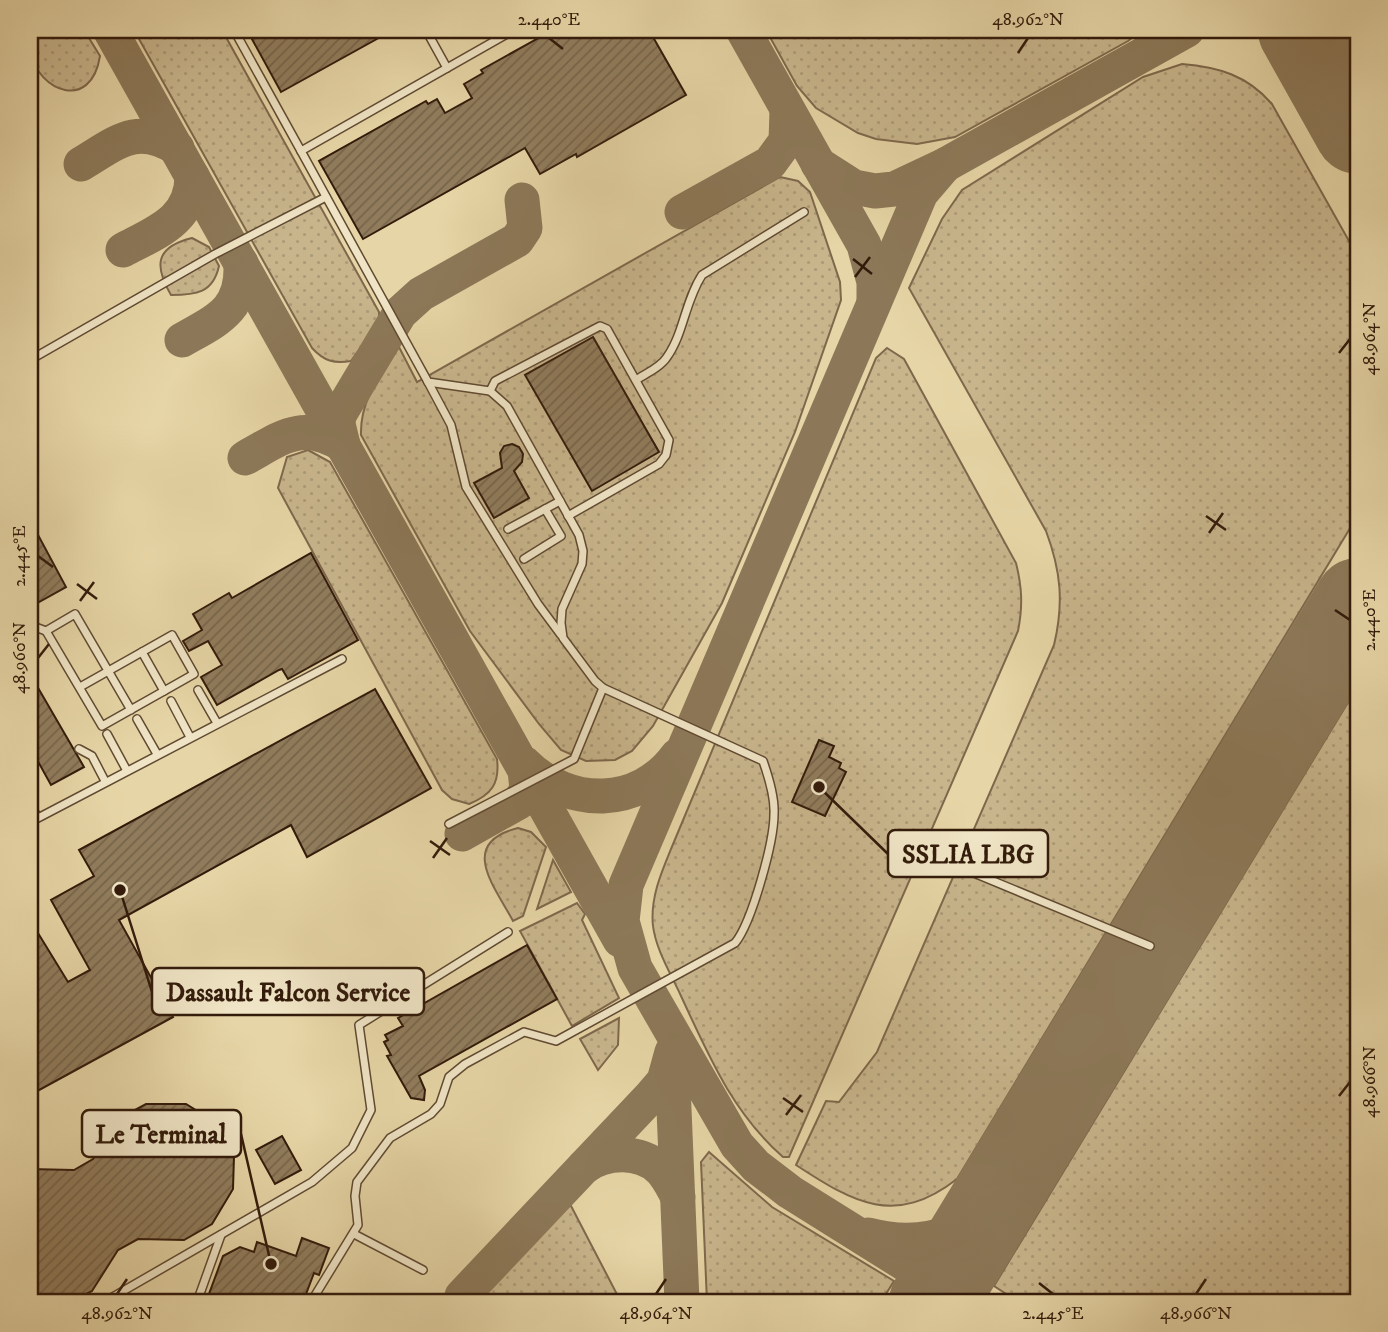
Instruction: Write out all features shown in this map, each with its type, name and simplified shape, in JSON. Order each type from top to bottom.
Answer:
[{"type":"lane","points":[[234,30],[451,425],[466,487],[538,604],[603,688],[763,761],[772,791],[774,828],[744,931],[735,943],[556,1041],[524,1032],[464,1065],[449,1077],[440,1104],[431,1114],[390,1138],[357,1182],[355,1196],[358,1224],[311,1302]]},
{"type":"lane","points":[[426,30],[447,68]]},
{"type":"lane","points":[[300,151],[514,30]]},
{"type":"lane","points":[[30,360],[215,254],[326,197]]},
{"type":"lane","points":[[636,380],[666,360],[675,343],[691,292],[702,275],[804,212]]},
{"type":"lane","points":[[490,391],[495,381],[600,326],[607,329],[669,440],[666,455],[659,464],[568,516]]},
{"type":"lane","points":[[428,382],[490,391],[508,405],[568,516],[583,551],[582,564],[562,609],[564,638]]},
{"type":"lane","points":[[508,529],[560,501]]},
{"type":"lane","points":[[524,559],[561,536],[545,509]]},
{"type":"lane","points":[[46,631],[75,614],[131,710]]},
{"type":"lane","points":[[30,625],[46,631],[102,726],[194,674],[172,635],[80,687]]},
{"type":"lane","points":[[142,652],[164,691]]},
{"type":"lane","points":[[30,804],[38,818],[127,769],[342,659]]},
{"type":"lane","points":[[449,824],[574,759],[603,688]]},
{"type":"lane","points":[[198,690],[217,723]]},
{"type":"lane","points":[[171,701],[190,737]]},
{"type":"lane","points":[[137,719],[157,754]]},
{"type":"lane","points":[[107,734],[127,769]]},
{"type":"lane","points":[[79,749],[92,757],[105,781]]},
{"type":"lane","points":[[940,859],[1150,946]]},
{"type":"lane","points":[[104,1302],[312,1182],[352,1148],[371,1110],[359,1025],[508,932]]},
{"type":"lane","points":[[354,1234],[423,1270]]},
{"type":"lane","points":[[197,1302],[221,1235]]},
{"type":"shaded area","points":[[30,30],[84,30],[100,56],[95,74],[87,85],[76,90],[65,90],[54,86],[43,77],[30,52]]},
{"type":"shaded area","points":[[134,30],[222,30],[379,312],[379,322],[351,361],[330,360],[312,348]]},
{"type":"shaded area","points":[[766,30],[1143,30],[1128,41],[955,137],[917,144],[876,139],[858,133],[816,108],[797,86]]},
{"type":"shaded area","points":[[1182,64],[1208,67],[1231,74],[1252,86],[1272,104],[1358,257],[1358,515],[957,1179],[935,1194],[894,1206],[856,1199],[796,1165],[826,1101],[839,1102],[877,1052],[1054,645],[1060,601],[1058,574],[1046,531],[909,288],[942,219],[962,190],[1143,77]]},
{"type":"shaded area","points":[[780,177],[798,181],[810,192],[840,282],[841,300],[795,432],[722,603],[653,726],[632,751],[615,760],[586,761],[561,750],[470,631],[361,435],[364,410],[372,388],[399,347],[417,382]]},
{"type":"shaded area","points":[[192,238],[209,247],[219,266],[216,275],[202,291],[171,295],[162,275],[161,259],[171,247]]},
{"type":"shaded area","points":[[887,348],[904,359],[1016,563],[1020,580],[1020,622],[789,1157],[783,1157],[749,1121],[712,1061],[661,953],[653,926],[653,906],[667,858],[876,358]]},
{"type":"shaded area","points":[[308,450],[330,462],[497,759],[495,782],[477,801],[469,804],[452,799],[442,790],[278,488],[287,457]]},
{"type":"shaded area","points":[[1358,686],[1358,1302],[1017,1301],[994,1286]]},
{"type":"shaded area","points":[[518,828],[531,832],[546,847],[523,916],[513,921],[491,881],[485,855],[489,844],[500,835]]},
{"type":"shaded area","points":[[553,860],[571,892],[537,909]]},
{"type":"shaded area","points":[[577,903],[585,914],[582,920],[619,998],[572,1026],[520,931]]},
{"type":"shaded area","points":[[619,1018],[618,1045],[598,1070],[580,1039]]},
{"type":"shaded area","points":[[709,1152],[772,1207],[894,1281],[881,1302],[735,1302],[732,1299],[730,1302],[707,1302],[701,1162]]},
{"type":"shaded area","points":[[570,1204],[621,1302],[475,1302]]},
{"type":"building","points":[[247,30],[393,30],[281,92]]},
{"type":"building","points":[[553,30],[649,30],[686,95],[577,157],[576,154],[540,174],[525,148],[363,239],[319,161],[426,101],[428,104],[437,99],[445,113],[472,98],[464,84],[483,73],[481,70]]},
{"type":"building","points":[[593,337],[659,452],[592,491],[525,375]]},
{"type":"building","points":[[512,444],[519,447],[523,454],[522,462],[514,471],[529,498],[494,518],[474,483],[502,468],[500,453],[504,446]]},
{"type":"building","points":[[30,520],[66,587],[30,607]]},
{"type":"building","points":[[311,553],[358,640],[288,679],[282,669],[279,670],[217,705],[201,677],[222,665],[208,641],[189,651],[183,641],[202,630],[193,614],[229,593],[232,598]]},
{"type":"building","points":[[30,674],[84,767],[51,785],[30,747]]},
{"type":"building","points":[[375,689],[431,788],[307,857],[291,825],[119,920],[173,1017],[30,1095],[30,1003],[37,999],[30,986],[30,966],[38,962],[30,946],[30,920],[68,982],[90,970],[51,900],[94,876],[79,850]]},
{"type":"building","points":[[819,740],[834,746],[829,757],[841,763],[839,768],[846,772],[825,816],[792,802]]},
{"type":"building","points":[[527,945],[557,999],[419,1076],[425,1090],[424,1100],[411,1098],[387,1056],[391,1055],[384,1042],[388,1040],[385,1035],[403,1026],[398,1018]]},
{"type":"building","points":[[146,1104],[186,1104],[215,1122],[234,1156],[233,1189],[212,1224],[184,1240],[138,1239],[118,1250],[92,1291],[71,1302],[30,1302],[30,1169],[74,1170],[93,1159],[118,1119]]},
{"type":"building","points":[[282,1136],[301,1170],[275,1184],[256,1150]]},
{"type":"building","points":[[302,1238],[329,1248],[319,1275],[314,1273],[303,1302],[206,1302],[223,1256],[240,1247],[254,1252],[257,1242],[296,1256]]},
{"type":"taxiway","points":[[110,30],[620,940]]},
{"type":"taxiway","points":[[743,30],[864,245],[874,282],[874,302]]},
{"type":"taxiway","points":[[818,164],[854,187],[875,191],[894,189],[945,165],[1187,30]]},
{"type":"taxiway","points":[[1275,30],[1300,46],[1328,76]]},
{"type":"taxiway","points":[[682,212],[770,163],[786,141],[787,111]]},
{"type":"taxiway","points":[[81,164],[127,138],[138,136],[150,137],[177,148]]},
{"type":"taxiway","points":[[945,165],[921,193],[626,885],[622,921],[635,968],[737,1145],[756,1166],[790,1192],[942,1287],[972,1302]]},
{"type":"taxiway","points":[[123,250],[160,230],[179,214],[186,204],[192,176]]},
{"type":"taxiway","points":[[343,445],[338,424],[339,415],[400,313],[421,294],[517,240],[525,228],[522,200]]},
{"type":"taxiway","points":[[182,340],[217,319],[233,302],[241,279],[241,263]]},
{"type":"taxiway","points":[[245,458],[292,434],[315,434],[343,445]]},
{"type":"taxiway","points":[[525,764],[562,789],[582,795],[603,796],[624,793],[643,785],[661,773],[677,756]]},
{"type":"taxiway","points":[[462,834],[519,802],[527,790],[525,769]]},
{"type":"taxiway","points":[[462,1296],[652,1095],[664,1081],[672,1052]]},
{"type":"taxiway","points":[[672,1061],[682,1302]]},
{"type":"taxiway","points":[[584,1167],[612,1156],[643,1158],[663,1172],[678,1197]]},
{"type":"taxiway","points":[[868,1235],[902,1240],[934,1237],[963,1226],[991,1206]]},
{"type":"runway","points":[[1302,30],[1358,130]]},
{"type":"runway","points":[[933,1302],[1358,602]]},
{"type":"place","name":"SSLIA LBG","points":[[819,787]]},
{"type":"place","name":"Dassault Falcon Service","points":[[120,890]]},
{"type":"place","name":"Le Terminal","points":[[271,1264]]}]
